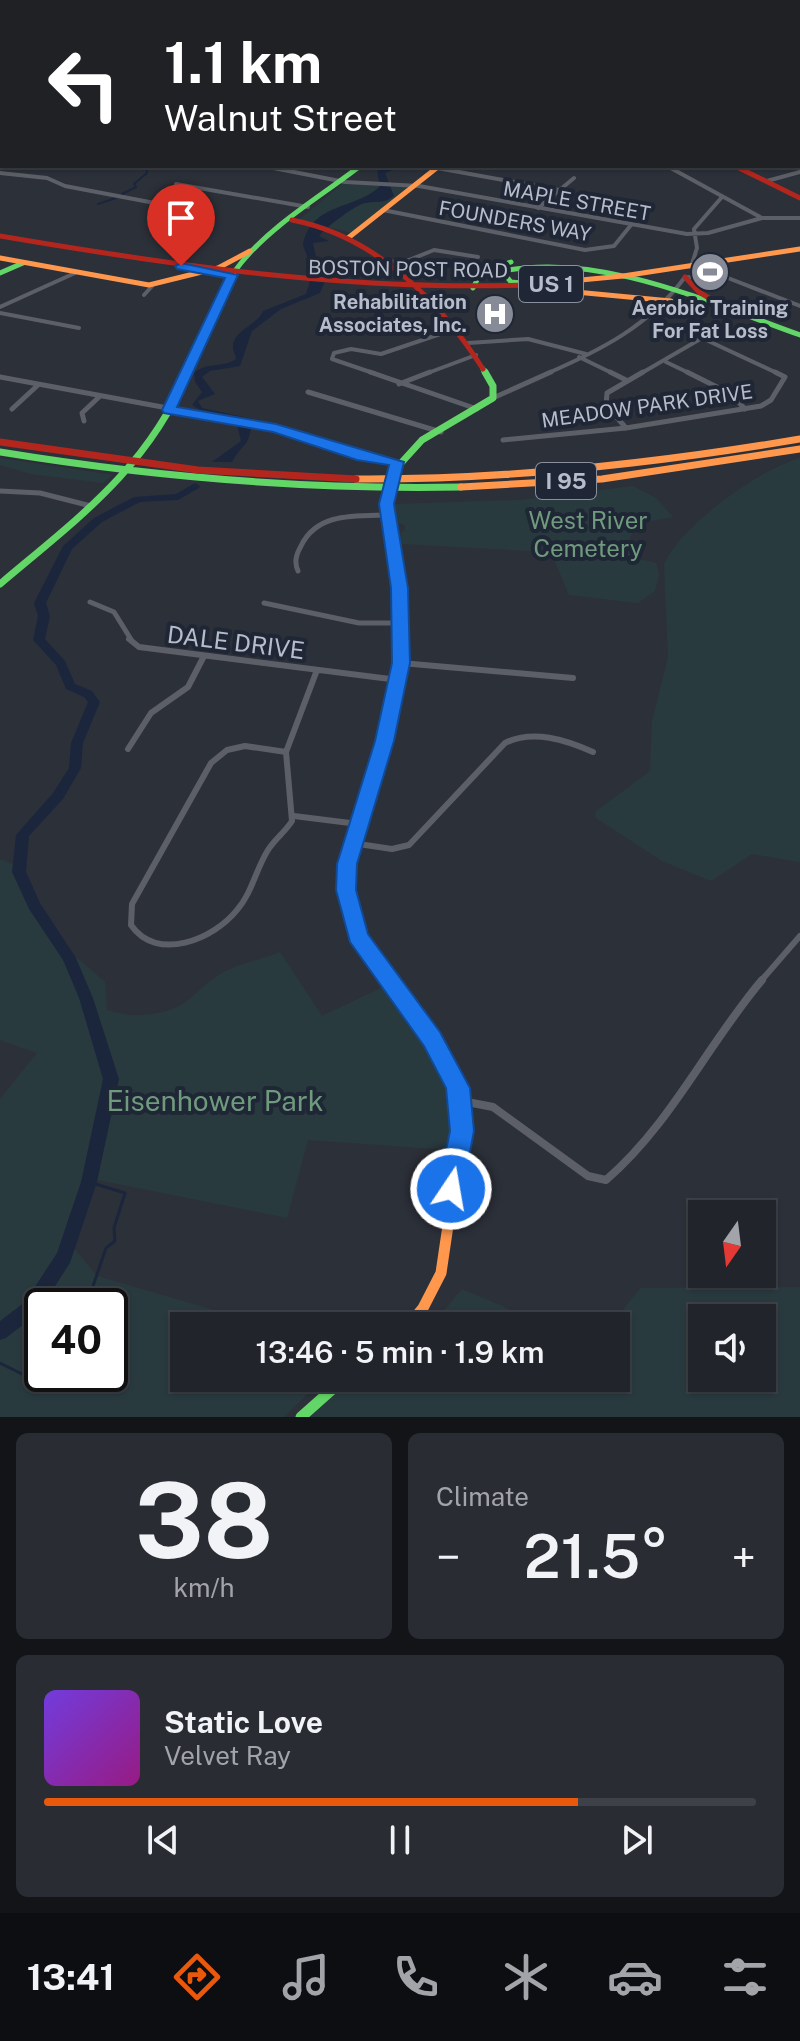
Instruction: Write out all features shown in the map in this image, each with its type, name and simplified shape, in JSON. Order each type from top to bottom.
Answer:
[{"type":"main road","points":[[0,584],[91,506],[149,446],[232,275],[258,248],[357,168]]},
{"type":"main road","points":[[348,238],[437,168]]},
{"type":"main road","points":[[739,168],[800,198]]},
{"type":"main road","points":[[292,220],[328,228],[388,262],[468,343],[493,386],[493,398],[396,466],[388,494],[388,515],[402,623],[401,663],[385,741],[352,843],[346,890],[358,936],[432,1039],[449,1067],[462,1101],[462,1131],[451,1189],[449,1258],[441,1283],[419,1312]]},
{"type":"main road","name":"BOSTON POST ROAD","points":[[0,236],[232,275],[327,285],[411,288],[540,285],[691,267],[800,249]]},
{"type":"main road","points":[[0,258],[153,285],[206,271],[258,248]]},
{"type":"main road","points":[[473,288],[474,280],[482,271],[516,261],[563,261],[633,281],[660,293],[800,333]]},
{"type":"main road","points":[[540,285],[511,282],[502,276],[502,271],[512,264],[535,262],[566,264],[605,273]]},
{"type":"main road","points":[[0,273],[24,263]]},
{"type":"main road","points":[[691,267],[685,277],[702,295],[748,317]]},
{"type":"main road","points":[[509,287],[660,293]]},
{"type":"main road","name":"I 95","points":[[0,442],[127,462],[284,475],[466,477],[633,465],[800,439]]},
{"type":"main road","name":"I 95","points":[[0,452],[120,471],[315,486],[493,485],[657,472],[800,449]]},
{"type":"main road","points":[[301,1417],[327,1392]]},
{"type":"street","name":"MAPLE STREET","points":[[273,168],[338,181],[414,186],[696,234],[762,218]]},
{"type":"street","points":[[443,168],[559,190]]},
{"type":"street","points":[[671,168],[762,218],[800,218]]},
{"type":"street","points":[[767,181],[800,172]]},
{"type":"street","points":[[0,173],[47,178],[65,186],[202,212]]},
{"type":"street","points":[[538,208],[574,178]]},
{"type":"street","points":[[176,184],[308,207]]},
{"type":"street","points":[[691,267],[696,257],[697,225],[722,197]]},
{"type":"street","name":"FOUNDERS WAY","points":[[383,210],[585,250],[614,246],[631,225]]},
{"type":"street","points":[[388,262],[409,260],[434,250],[478,257]]},
{"type":"street","points":[[0,310],[75,273]]},
{"type":"street","points":[[493,398],[623,336],[652,316],[685,277],[728,278],[800,306]]},
{"type":"street","points":[[144,295],[153,285]]},
{"type":"street","points":[[0,310],[79,328]]},
{"type":"street","points":[[455,329],[381,354],[347,349],[332,356],[338,364],[477,409]]},
{"type":"street","points":[[468,343],[516,338],[553,340],[586,354]]},
{"type":"street","name":"MEADOW PARK DRIVE","points":[[503,440],[626,428],[745,409],[767,403],[785,377],[702,338],[666,362]]},
{"type":"street","points":[[399,384],[476,355]]},
{"type":"street","points":[[579,357],[628,381]]},
{"type":"street","points":[[626,428],[605,398],[611,390],[666,362],[731,394],[745,409]]},
{"type":"street","points":[[0,377],[252,424],[396,466]]},
{"type":"street","points":[[12,409],[38,385]]},
{"type":"street","points":[[308,392],[360,410],[399,416],[441,432]]},
{"type":"street","points":[[84,421],[82,413],[99,397]]},
{"type":"street","points":[[0,491],[40,493],[91,506]]},
{"type":"street","points":[[298,571],[295,560],[306,533],[315,525],[332,519],[388,515]]},
{"type":"street","name":"DALE DRIVE","points":[[90,602],[114,612],[126,637],[134,644],[204,656],[398,680]]},
{"type":"street","points":[[264,603],[359,623],[402,623]]},
{"type":"street","points":[[128,749],[151,713],[188,687],[204,656]]},
{"type":"street","points":[[401,663],[490,668],[573,678]]},
{"type":"street","points":[[286,752],[241,746],[225,750],[216,757],[132,904],[128,918],[133,930],[150,942],[174,945],[192,940],[227,921],[242,904],[269,849],[294,816],[286,752],[317,670]]},
{"type":"street","points":[[352,843],[392,849],[409,845],[513,738],[529,737],[579,745],[593,752]]},
{"type":"street","points":[[294,816],[358,824]]},
{"type":"street","points":[[462,1101],[483,1103],[503,1113],[588,1176],[601,1180],[611,1177],[629,1160],[700,1069],[744,1000],[800,936]]},
{"type":"green space","points":[[342,184],[409,187],[352,233],[299,220]]},
{"type":"green space","points":[[0,458],[113,475],[103,483],[31,474],[0,465]]},
{"type":"green space","points":[[800,458],[800,862],[752,854],[711,881],[662,861],[596,818],[595,812],[650,771],[652,722],[668,657],[664,564],[687,533],[723,501],[764,474]]},
{"type":"green space","name":"West River Cemetery","points":[[633,486],[656,498],[673,517],[640,523],[630,537],[631,557],[656,563],[659,575],[655,591],[638,603],[569,595],[551,552],[402,544],[400,533],[405,530],[405,525],[398,523],[394,504],[520,500]]},
{"type":"green space","name":"Eisenhower Park","points":[[0,859],[19,867],[22,886],[38,919],[105,982],[107,1010],[136,1015],[168,1011],[186,1002],[226,971],[280,952],[322,1016],[383,987],[434,1057],[454,1099],[449,1150],[308,1140],[287,1218],[93,1179],[87,1194],[70,1213],[66,1229],[68,1241],[97,1276],[221,1312],[170,1312],[170,1392],[310,1392],[284,1417],[0,1417],[0,1099],[37,1053],[0,1040]]},
{"type":"green space","points":[[800,1287],[800,1417],[308,1417],[337,1392],[630,1392],[630,1312],[621,1312],[641,1288]]},
{"type":"green space","points":[[462,1289],[516,1312],[443,1312]]},
{"type":"water","points":[[399,168],[385,173],[394,196],[358,206],[319,236],[329,241],[313,243],[318,267],[326,279],[320,293],[281,309],[252,331],[240,366],[210,371],[202,377],[215,394],[198,401],[202,408],[253,419],[247,441],[232,462],[212,462],[241,441],[237,425],[242,419],[205,413],[192,405],[202,392],[195,382],[194,373],[203,367],[236,359],[234,342],[263,311],[306,294],[313,272],[303,245],[308,231],[325,214],[370,194],[380,186],[377,171]]},
{"type":"waterway","points":[[122,194],[136,187],[134,184],[147,173],[146,168]]},
{"type":"waterway","points":[[98,204],[116,198]]},
{"type":"waterway","points":[[0,1332],[31,1308],[64,1257],[89,1182],[111,1079],[86,998],[69,958],[34,905],[19,872],[23,835],[58,796],[75,768],[77,743],[94,702],[88,694],[70,686],[61,664],[39,640],[44,616],[40,603],[67,548],[98,520],[138,499],[178,497],[195,486]]},
{"type":"waterway","points":[[89,1182],[125,1193],[114,1228],[115,1241],[106,1248],[92,1288]]},
{"type":"waterway","points":[[0,1363],[24,1373]]},
{"type":"traffic: fast","points":[[0,584],[97,502],[148,447],[172,407],[220,298],[241,263],[290,218],[357,168]]},
{"type":"traffic: fast","points":[[473,288],[481,272],[511,262]]},
{"type":"traffic: fast","points":[[0,273],[23,263]]},
{"type":"traffic: fast","points":[[540,285],[511,282],[502,271],[531,265],[607,273],[692,297],[800,335]]},
{"type":"traffic: fast","points":[[422,1024],[377,966],[359,935],[347,901],[346,871],[352,841],[390,721],[401,659],[401,606],[388,524],[388,485],[399,461],[409,450],[436,430],[493,398],[493,386],[483,369]]},
{"type":"traffic: fast","points":[[0,452],[115,469],[229,481],[345,487],[461,487]]},
{"type":"traffic: fast","points":[[301,1417],[329,1392]]},
{"type":"traffic: slow","points":[[348,238],[436,168]]},
{"type":"traffic: slow","points":[[528,285],[623,276],[800,249]]},
{"type":"traffic: slow","points":[[0,258],[149,285],[218,268],[250,251]]},
{"type":"traffic: slow","points":[[533,288],[671,301]]},
{"type":"traffic: slow","points":[[356,479],[524,475],[690,457],[800,439]]},
{"type":"traffic: slow","points":[[461,487],[602,479],[800,449]]},
{"type":"traffic: slow","points":[[420,1312],[434,1290],[445,1256],[452,1178],[463,1124],[460,1095],[452,1073],[422,1024]]},
{"type":"traffic: jam","points":[[739,168],[800,198]]},
{"type":"traffic: jam","points":[[292,220],[334,230],[398,272],[455,328],[483,369]]},
{"type":"traffic: jam","points":[[0,236],[263,276],[395,286],[528,285]]},
{"type":"traffic: jam","points":[[685,277],[699,292],[719,304]]},
{"type":"traffic: jam","points":[[0,442],[198,470],[356,479]]},
{"type":"place","name":"Aerobic Training For Fat Loss","points":[[710,272]]},
{"type":"place","name":"Rehabilitation Associates, Inc.","points":[[495,314]]},
{"type":"route","points":[[181,266],[232,275],[212,312],[169,410],[276,428],[362,457],[397,462],[386,504],[400,588],[401,663],[385,741],[347,864],[346,890],[358,936],[432,1039],[458,1088],[463,1110],[462,1131],[451,1189]]}]
